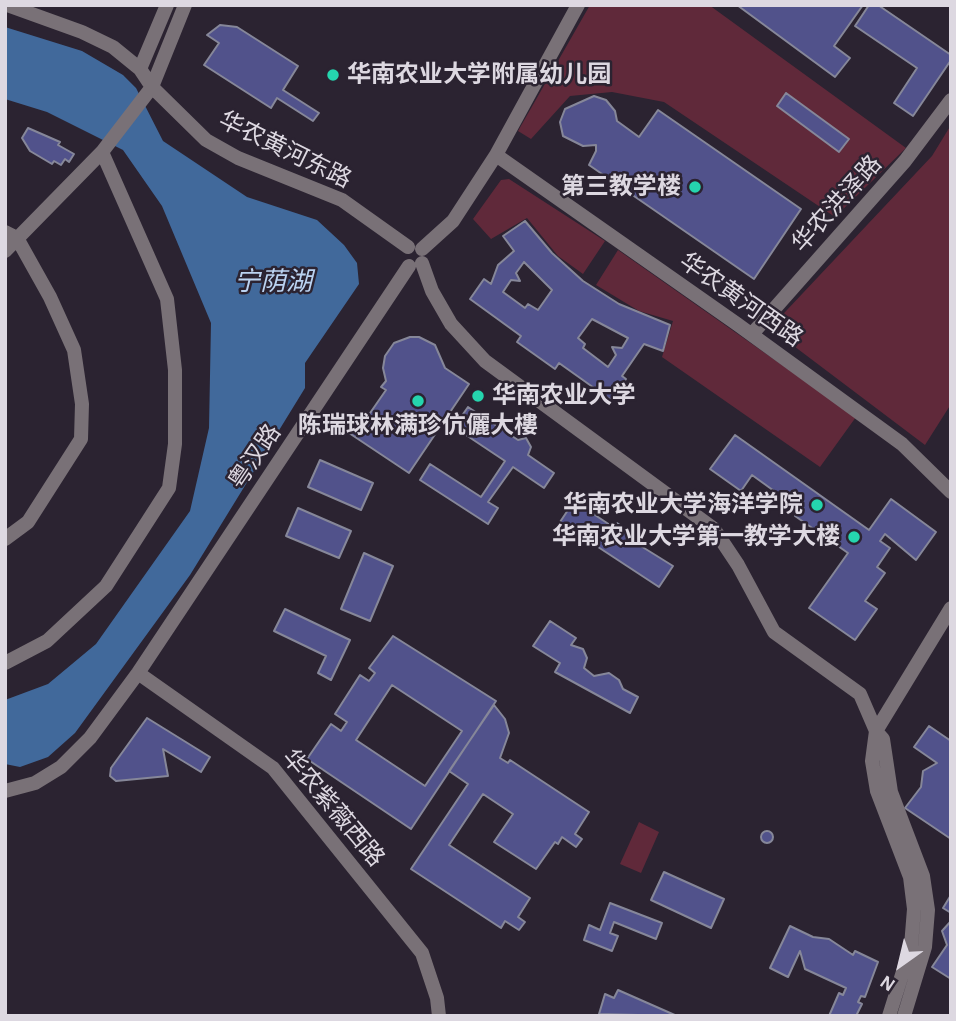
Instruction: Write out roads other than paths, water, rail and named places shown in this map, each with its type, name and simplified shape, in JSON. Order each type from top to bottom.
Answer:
[{"type":"street","name":"华农黄河东路","points":[[8,5],[82,32],[113,47],[140,69],[152,87],[206,140],[238,158],[342,200],[415,256]]},
{"type":"street","points":[[140,69],[167,5]]},
{"type":"street","points":[[5,251],[11,235],[102,152],[152,87],[185,5]]},
{"type":"street","name":"粤汉路","points":[[5,790],[35,783],[61,767],[90,738],[138,673],[415,256],[453,221],[496,155],[578,5]]},
{"type":"street","name":"华农洪泽路","points":[[752,334],[905,161],[951,100]]},
{"type":"street","points":[[5,663],[47,641],[106,586],[169,488],[175,444],[175,370],[167,299],[102,152]]},
{"type":"street","name":"华农黄河西路","points":[[496,155],[752,334],[902,444],[951,492]]},
{"type":"street","points":[[5,540],[27,522],[81,439],[82,404],[74,350],[50,297],[11,235]]},
{"type":"street","points":[[415,256],[451,324],[485,361],[714,529],[738,565],[774,632],[860,694],[876,731],[883,739],[891,792],[923,876],[928,910],[925,947],[904,1016]]},
{"type":"street","points":[[889,1016],[911,946],[914,909],[910,877],[877,791],[872,761],[876,731],[951,608]]},
{"type":"street","name":"华农紫薇西路","points":[[138,673],[273,768],[422,953],[437,998],[439,1016]]},
{"type":"water","name":"宁荫湖","points":[[5,27],[82,51],[123,75],[136,88],[163,141],[247,197],[317,220],[344,245],[357,263],[359,284],[305,363],[305,388],[190,575],[75,733],[48,757],[20,767],[5,764],[5,700],[48,684],[96,644],[190,511],[209,428],[211,323],[162,206],[123,150],[47,112],[5,99]]},
{"type":"place","name":"华南农业大学附属幼儿园","points":[[333,75]]},
{"type":"place","name":"第三教学楼","points":[[695,187]]},
{"type":"place","name":"华南农业大学","points":[[478,396]]},
{"type":"place","name":"陈瑞球林满珍伉儷大樓","points":[[418,401]]},
{"type":"place","name":"华南农业大学海洋学院","points":[[817,505]]},
{"type":"place","name":"华南农业大学第一教学大楼","points":[[854,537]]}]
